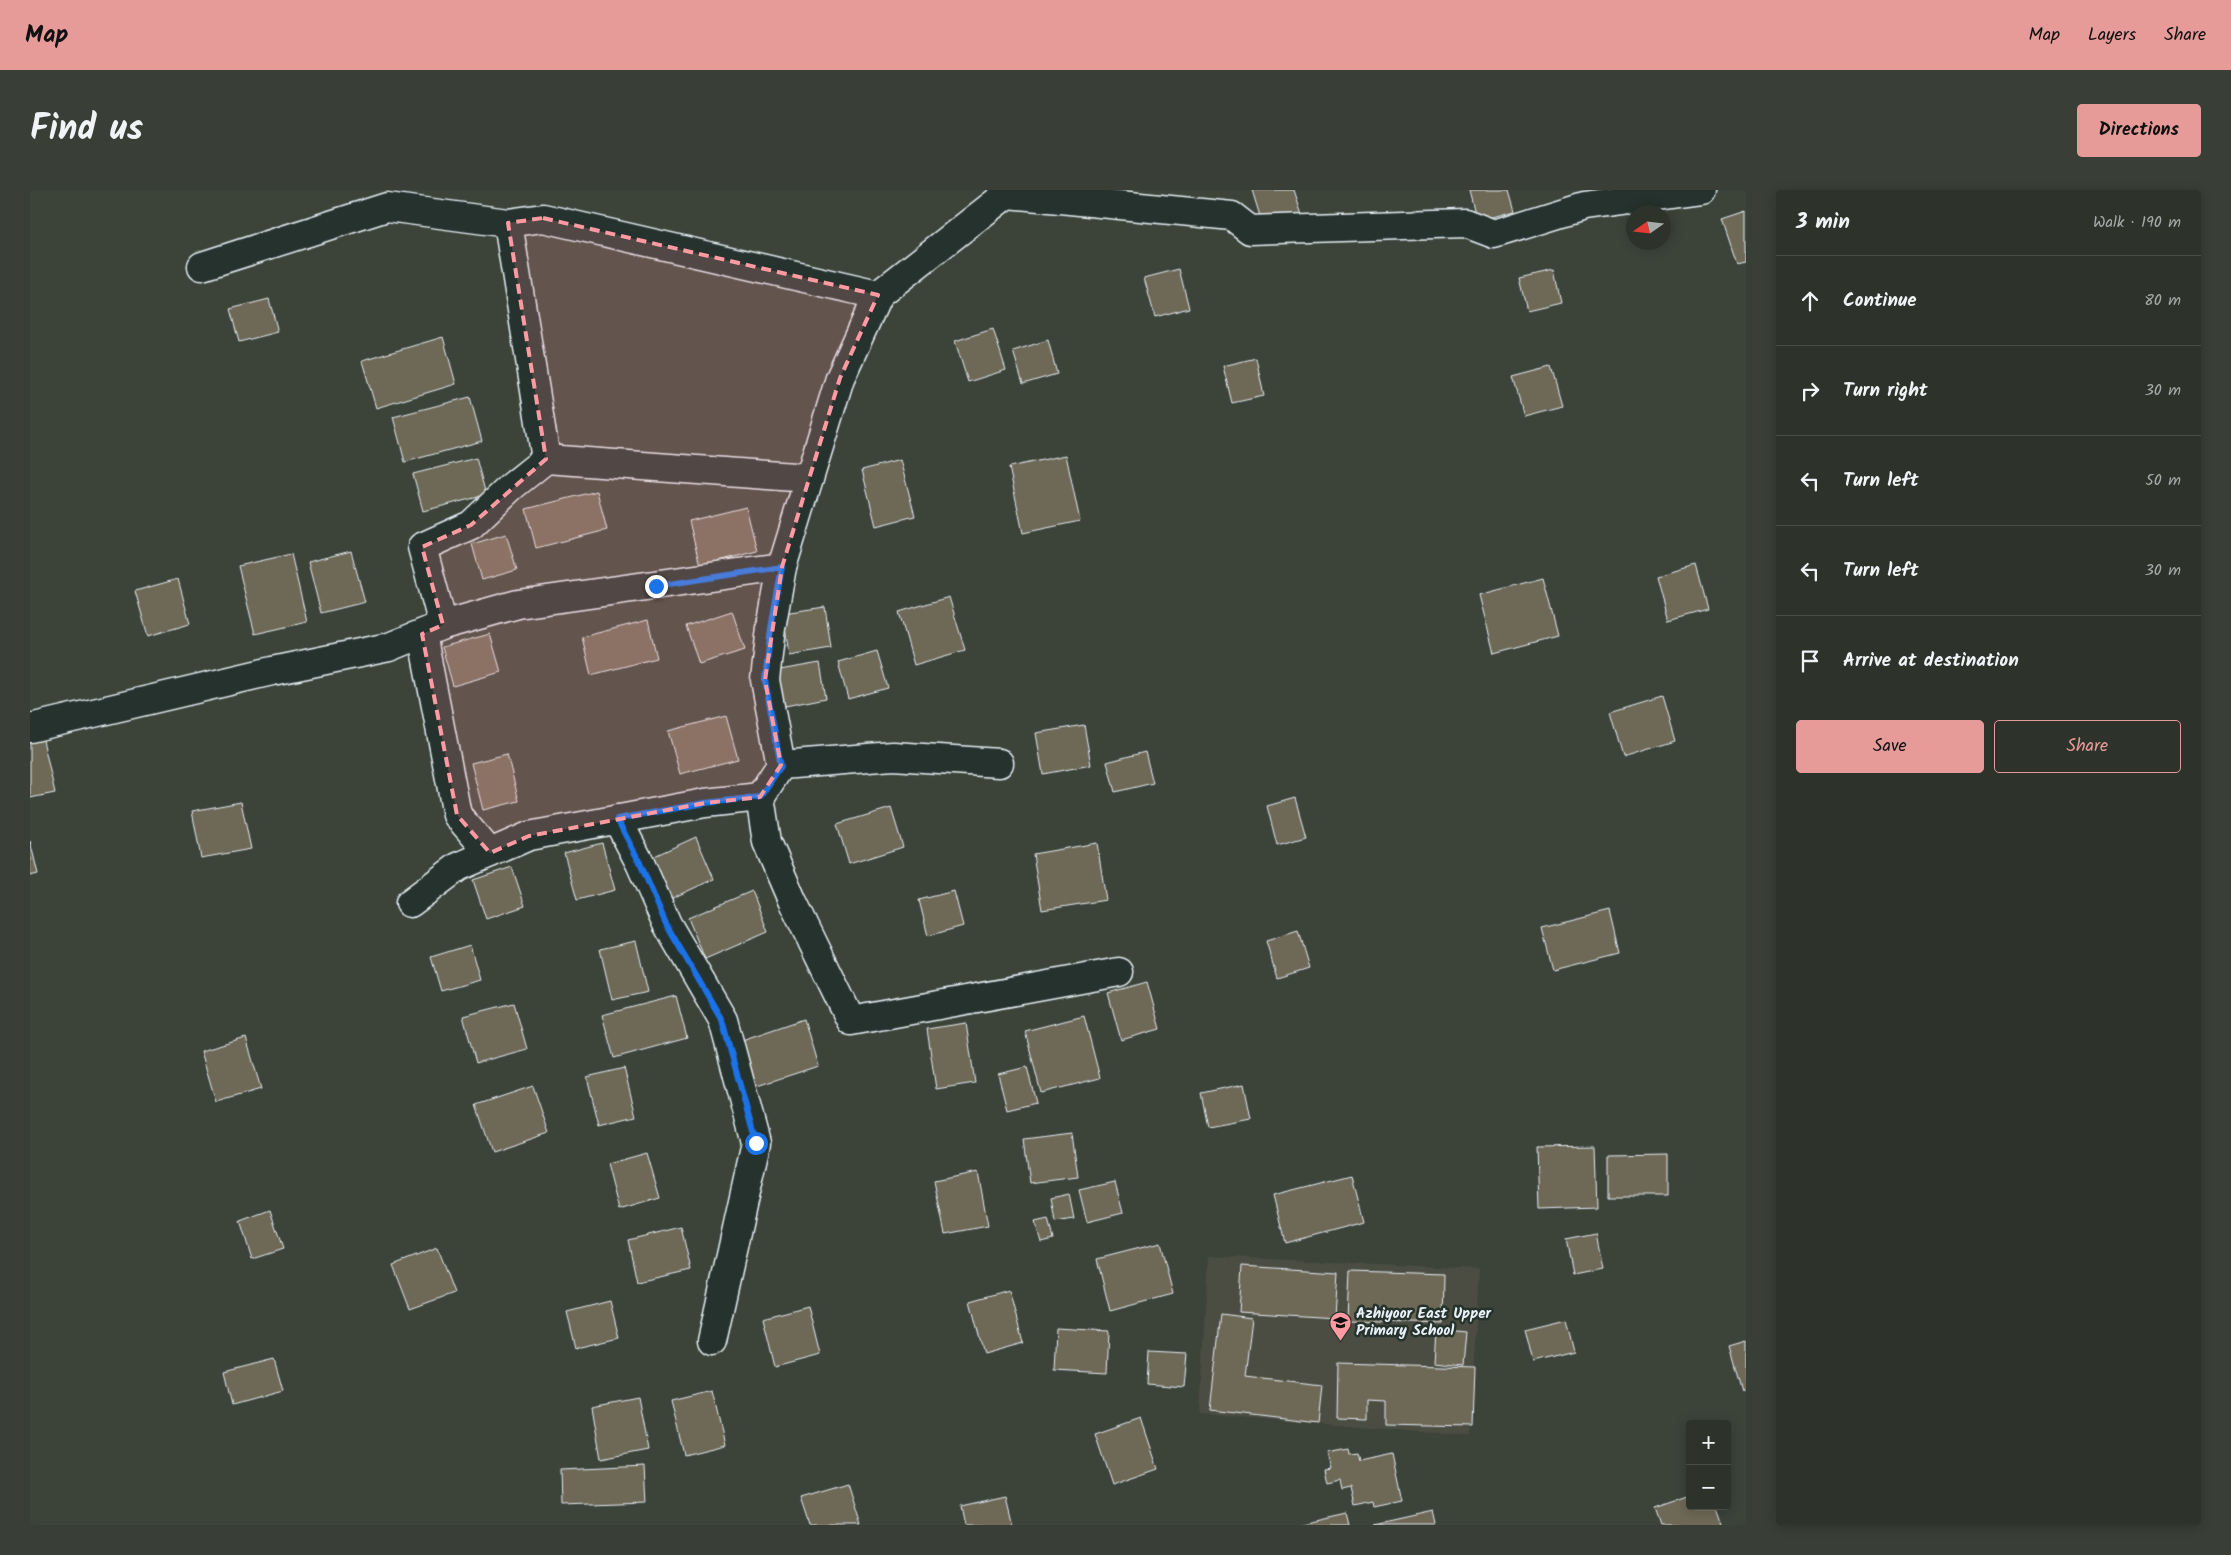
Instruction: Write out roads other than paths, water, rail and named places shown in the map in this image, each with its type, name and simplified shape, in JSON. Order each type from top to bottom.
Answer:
[{"type":"street","points":[[1119,972],[851,1021],[792,900],[767,842],[760,797],[781,766],[765,680],[771,628],[782,567],[840,378],[878,294],[1010,192],[1232,216],[1250,230],[1465,223],[1494,234],[1584,206],[1701,190]]},
{"type":"street","points":[[202,266],[386,207],[508,224],[542,218],[878,294]]},
{"type":"street","points":[[508,224],[546,459]]},
{"type":"street","points":[[490,853],[457,815],[422,547],[472,525],[511,487],[546,459],[809,478]]},
{"type":"street","points":[[30,728],[272,671],[389,647],[433,629],[518,604],[782,567]]},
{"type":"street","points":[[781,766],[893,756],[999,763]]},
{"type":"street","points":[[410,904],[458,867],[529,836],[705,803],[760,797]]},
{"type":"street","points":[[617,819],[640,863],[666,924],[722,1020],[756,1143],[712,1341]]},
{"type":"place","name":"Azhiyoor East Upper Primary School","points":[[1340,1342]]}]
